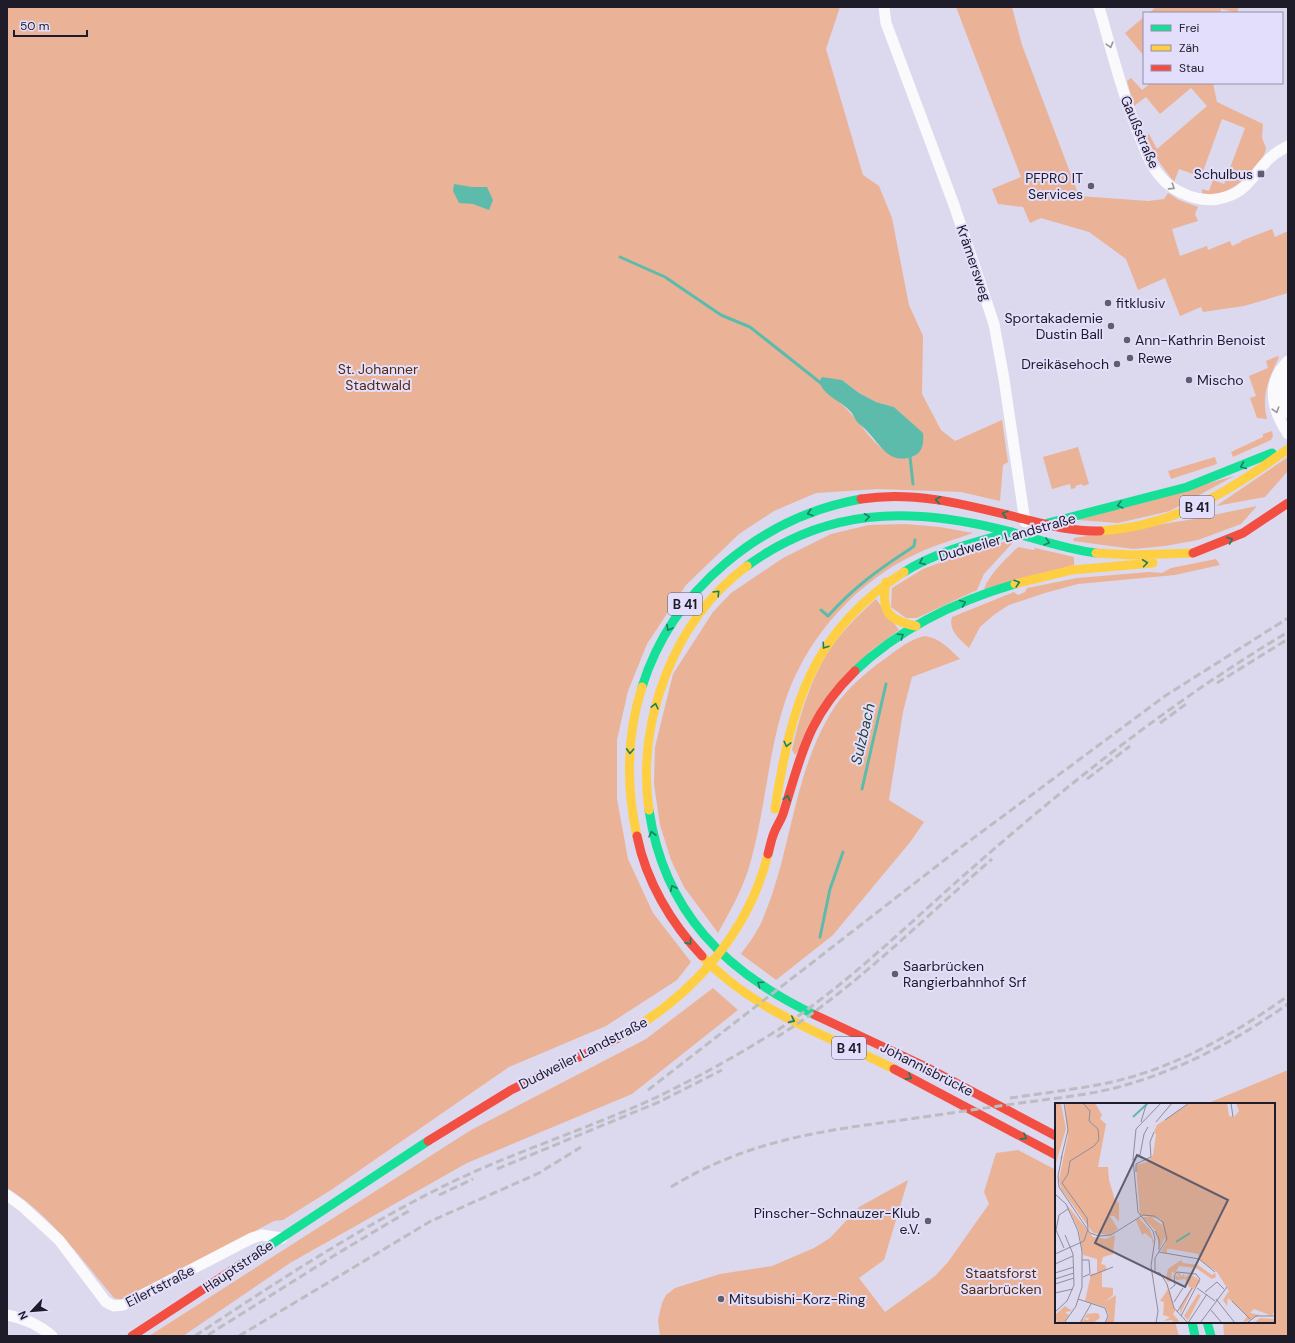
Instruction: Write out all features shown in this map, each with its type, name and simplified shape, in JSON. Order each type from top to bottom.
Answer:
[{"type":"main road","name":"Dudweiler Landstraße","points":[[774,834],[778,784],[786,748],[797,706],[811,670],[832,636],[848,616],[886,582],[913,566],[956,549],[1187,487],[1288,448]]},
{"type":"main road","name":"Johannisbrücke","points":[[1055,1154],[886,1065],[758,1003],[709,964],[678,928],[667,911],[649,874],[634,824],[629,795],[629,747],[639,696],[648,671],[670,625],[685,604],[719,567],[736,552],[780,525],[803,515],[848,502],[895,497],[921,498],[976,507],[1071,528],[1100,531],[1121,530],[1158,523],[1178,517],[1211,501],[1288,448]]},
{"type":"main road","name":"Dudweiler Landstraße","points":[[344,1196],[495,1098],[527,1081],[636,1029],[677,999],[716,958],[734,932],[754,895],[764,869],[774,834],[783,814],[790,785],[810,732],[830,699],[842,684],[872,656],[916,626],[965,601],[1027,580],[1076,570],[1169,561],[1219,545],[1243,535],[1288,503]]},
{"type":"main road","name":"Johannisbrücke","points":[[1055,1135],[893,1051],[767,989],[741,971],[703,935],[677,896],[665,871],[652,836],[648,814],[645,764],[648,739],[656,699],[673,658],[696,616],[714,594],[755,559],[804,533],[829,524],[875,515],[942,518],[1072,549],[1133,556],[1193,553]]},
{"type":"main road","points":[[886,582],[883,598],[885,612],[895,620],[916,626]]},
{"type":"main road","name":"Hauptstraße","points":[[132,1336],[344,1196]]},
{"type":"main road","points":[[1192,1323],[1195,1336]]},
{"type":"main road","points":[[1208,1323],[1211,1336]]},
{"type":"street","name":"Krämersweg","points":[[884,7],[886,23],[954,205],[994,324],[1004,379],[1026,529]]},
{"type":"street","name":"Gaußstraße","points":[[1099,7],[1133,120],[1153,166],[1166,183],[1182,193],[1196,198],[1214,200],[1226,198],[1243,189],[1266,161],[1288,146]]},
{"type":"street","points":[[1288,361],[1280,372],[1273,394],[1274,408],[1288,434]]},
{"type":"street","points":[[1288,375],[1282,390],[1284,406],[1288,413]]},
{"type":"street","name":"Eilertstraße","points":[[7,1195],[22,1206],[59,1240],[106,1302],[114,1306],[123,1305],[162,1286],[252,1238],[262,1235],[282,1238]]},
{"type":"street","points":[[7,1315],[29,1321],[43,1328],[52,1336]]},
{"type":"green space","name":"St. Johanner Stadtwald","points":[[7,7],[840,7],[826,49],[863,175],[879,186],[892,218],[909,305],[923,336],[922,394],[941,430],[955,441],[1002,420],[1008,462],[1003,465],[1000,501],[961,492],[878,489],[816,493],[774,511],[739,534],[686,585],[647,644],[628,691],[617,740],[617,799],[628,859],[653,913],[691,962],[677,980],[606,1026],[509,1067],[331,1190],[283,1220],[274,1221],[125,1300],[114,1298],[65,1238],[37,1211],[7,1188]],"holes":[[[842,380],[859,393],[876,402],[894,407],[903,415],[915,456],[903,457],[892,455],[882,449],[841,404]]]},
{"type":"green space","points":[[956,7],[1012,7],[1022,45],[1079,196],[1148,201],[1164,199],[1168,193],[1179,200],[1198,207],[1195,214],[1198,221],[1172,229],[1180,256],[1207,246],[1208,250],[1230,241],[1232,246],[1272,229],[1275,237],[1288,231],[1288,293],[1244,306],[1203,312],[1201,307],[1180,316],[1165,278],[1138,290],[1126,259],[1089,232],[1041,218],[1030,223],[1023,207],[998,204],[992,189],[1021,177]]},
{"type":"green space","points":[[1156,7],[1239,7],[1237,12],[1221,9],[1220,12],[1150,12]]},
{"type":"green space","points":[[1143,18],[1143,55],[1125,33]]},
{"type":"green space","points":[[1131,78],[1142,90],[1150,84],[1213,84],[1217,102],[1263,124],[1262,138],[1266,148],[1259,163],[1244,179],[1232,188],[1218,193],[1202,194],[1202,189],[1209,191],[1213,180],[1224,184],[1245,128],[1222,119],[1201,177],[1179,169],[1174,182],[1159,162],[1146,136],[1149,134],[1157,149],[1207,106],[1191,88],[1160,114],[1146,97],[1134,106],[1127,81]]},
{"type":"green space","points":[[1278,356],[1279,357],[1267,387],[1265,410],[1267,419],[1257,418],[1250,398],[1256,396],[1249,376],[1268,368],[1266,361]]},
{"type":"green space","points":[[1272,431],[1273,436],[1271,440],[1233,457],[1231,452],[1263,437],[1263,434]]},
{"type":"green space","points":[[1078,447],[1089,484],[1083,486],[1082,484],[1071,489],[1070,484],[1052,489],[1043,457]]},
{"type":"green space","points":[[1215,457],[1217,464],[1171,479],[1168,471]]},
{"type":"green space","points":[[1288,457],[1288,471],[1265,497],[1216,506]]},
{"type":"green space","points":[[1234,476],[1170,511],[1118,523],[1078,520]]},
{"type":"green space","points":[[1257,506],[1241,524],[1198,540],[1165,546],[1133,549],[1073,541],[1074,538],[1194,519]]},
{"type":"green space","points":[[906,524],[940,527],[973,533],[923,551],[895,565],[875,578],[839,611],[809,650],[797,671],[781,714],[750,864],[736,900],[718,933],[684,887],[671,860],[660,825],[654,784],[655,747],[673,674],[713,612],[731,593],[783,558],[831,534],[869,525]]},
{"type":"green space","points":[[1017,538],[984,574],[977,590],[917,618],[906,618],[891,607],[892,588],[923,569],[969,552]]},
{"type":"green space","points":[[1018,547],[1034,550],[1035,548],[1074,557],[1074,565],[984,589],[994,572]]},
{"type":"green space","points":[[1216,559],[1220,565],[1175,575],[1078,584],[1009,605],[995,614],[980,627],[969,648],[953,631],[951,622],[952,617],[1014,592],[1018,595],[1025,592],[1027,588],[1077,578],[1149,572],[1162,573],[1171,568]]},
{"type":"green space","points":[[876,599],[899,630],[869,652],[795,755],[792,750],[798,726],[809,690],[819,668],[830,649],[842,633]]},
{"type":"green space","points":[[925,636],[940,642],[960,659],[912,677],[903,712],[889,800],[924,822],[911,841],[833,935],[776,980],[741,954],[759,927],[771,898],[799,792],[817,740],[834,708],[854,684],[900,648],[914,639]]},
{"type":"green space","points":[[713,988],[738,1010],[632,1094],[467,1163],[290,1263],[183,1336],[149,1336],[471,1130],[646,1039]]},
{"type":"green space","points":[[1288,1070],[1288,1336],[1224,1336],[1223,1323],[1275,1323],[1275,1103],[1208,1103]]},
{"type":"green space","name":"Staatsforst Saarbrücken","points":[[1018,1150],[1055,1169],[1055,1323],[1175,1323],[1179,1336],[660,1336],[658,1320],[662,1303],[666,1295],[675,1288],[720,1274],[772,1266],[814,1248],[830,1238],[859,1207],[908,1180],[884,1260],[859,1278],[885,1312],[935,1276],[948,1262],[989,1204],[984,1192],[996,1153]]},
{"type":"shaded area","points":[[454,184],[472,187],[487,187],[493,200],[489,210],[473,204],[459,203],[453,191]]},
{"type":"shaded area","points":[[822,377],[842,380],[859,393],[876,402],[894,407],[923,433],[923,443],[919,452],[914,456],[898,458],[886,452],[857,422],[848,409],[826,392],[819,382]]},
{"type":"waterway","points":[[620,257],[665,277],[721,315],[750,327],[822,384]]},
{"type":"waterway","points":[[911,453],[910,457],[913,484]]},
{"type":"waterway","points":[[821,610],[828,616],[837,606],[867,580],[914,546],[915,540]]},
{"type":"waterway","name":"Sulzbach","points":[[862,789],[886,684]]},
{"type":"waterway","name":"Sulzbach","points":[[820,937],[830,889],[843,852]]},
{"type":"railway","points":[[648,1090],[960,848],[1165,696],[1288,618]]},
{"type":"railway","points":[[195,1336],[322,1254],[421,1198],[479,1170],[655,1098],[686,1083],[776,1031],[803,1013],[855,972],[1015,831],[1089,770],[1206,684],[1288,632]]},
{"type":"railway","points":[[1217,683],[1288,639]]},
{"type":"railway","points":[[1160,723],[1186,704]]},
{"type":"railway","points":[[1087,779],[1130,746]]},
{"type":"railway","points":[[777,1037],[833,998],[860,976],[992,859]]},
{"type":"railway","points":[[1010,1098],[1112,1082],[1159,1068],[1204,1048],[1226,1036],[1288,996]]},
{"type":"railway","points":[[671,1187],[698,1172],[725,1160],[752,1150],[807,1135],[864,1125],[1083,1094],[1115,1088],[1139,1081],[1184,1064],[1205,1054],[1247,1031],[1288,1004]]},
{"type":"railway","points":[[497,1169],[659,1102],[722,1070]]},
{"type":"railway","points":[[239,1336],[431,1221],[539,1173],[581,1147]]},
{"type":"railway","points":[[439,1195],[473,1179]]},
{"type":"railway","points":[[208,1335],[335,1255],[412,1209]]},
{"type":"traffic: fast","points":[[1048,523],[1187,487],[1272,453]]},
{"type":"traffic: fast","points":[[642,687],[656,652],[675,619],[698,590],[725,563],[756,541],[789,522],[824,508],[861,499]]},
{"type":"traffic: fast","points":[[747,566],[777,547],[807,533],[837,523],[868,518],[900,516],[932,517],[965,522],[999,529],[1072,549],[1096,553]]},
{"type":"traffic: fast","points":[[904,572],[942,553],[1012,532]]},
{"type":"traffic: fast","points":[[855,671],[890,642],[930,618],[972,599],[1015,584]]},
{"type":"traffic: fast","points":[[649,810],[657,846],[669,879],[684,908],[704,935],[727,958],[753,979],[783,998],[815,1015]]},
{"type":"traffic: fast","points":[[240,1265],[428,1141]]},
{"type":"traffic: fast","points":[[1192,1323],[1195,1336]]},
{"type":"traffic: fast","points":[[1207,1323],[1211,1336]]},
{"type":"traffic: slow","points":[[1100,531],[1127,528],[1153,522],[1200,504],[1222,493],[1288,449]]},
{"type":"traffic: slow","points":[[1096,553],[1132,555],[1193,553]]},
{"type":"traffic: slow","points":[[1015,584],[1072,570],[1153,563]]},
{"type":"traffic: slow","points":[[649,810],[646,776],[649,742],[655,708],[666,675],[680,643],[699,614],[721,588],[747,566]]},
{"type":"traffic: slow","points":[[775,809],[789,737],[798,705],[811,674],[827,646],[847,620],[872,595],[904,572]]},
{"type":"traffic: slow","points":[[886,582],[884,600],[888,613],[898,621],[916,626]]},
{"type":"traffic: slow","points":[[637,836],[631,799],[629,762],[633,724],[642,687]]},
{"type":"traffic: slow","points":[[618,1038],[669,1004],[712,962],[730,938],[746,911],[759,884],[768,854]]},
{"type":"traffic: slow","points":[[702,956],[722,976],[768,1007],[792,1021],[894,1069]]},
{"type":"traffic: jam","points":[[861,499],[902,496],[923,498],[984,509],[1061,528],[1100,531]]},
{"type":"traffic: jam","points":[[1193,553],[1243,533],[1288,503]]},
{"type":"traffic: jam","points":[[768,854],[775,830],[783,814],[796,771],[809,736],[827,704],[839,688],[855,671]]},
{"type":"traffic: jam","points":[[637,836],[641,853],[653,885],[661,900],[680,930],[702,956]]},
{"type":"traffic: jam","points":[[815,1015],[924,1066],[1055,1135]]},
{"type":"traffic: jam","points":[[428,1141],[511,1090],[618,1038]]},
{"type":"traffic: jam","points":[[894,1069],[1055,1154]]},
{"type":"traffic: jam","points":[[132,1336],[240,1265]]},
{"type":"place","name":"Schulbus","points":[[1261,174]]},
{"type":"place","name":"PFPRO IT Services","points":[[1091,186]]},
{"type":"place","name":"fitklusiv","points":[[1108,303]]},
{"type":"place","name":"Sportakademie Dustin Ball","points":[[1111,326]]},
{"type":"place","name":"Ann-Kathrin Benoist","points":[[1127,340]]},
{"type":"place","name":"Rewe","points":[[1130,358]]},
{"type":"place","name":"Dreikäsehoch","points":[[1117,364]]},
{"type":"place","name":"Mischo","points":[[1189,380]]},
{"type":"place","name":"Saarbrücken Rangierbahnhof Srf","points":[[895,974]]},
{"type":"place","name":"Pinscher-Schnauzer-Klub e.V.","points":[[928,1221]]},
{"type":"place","name":"Mitsubishi-Korz-Ring","points":[[721,1299]]}]
